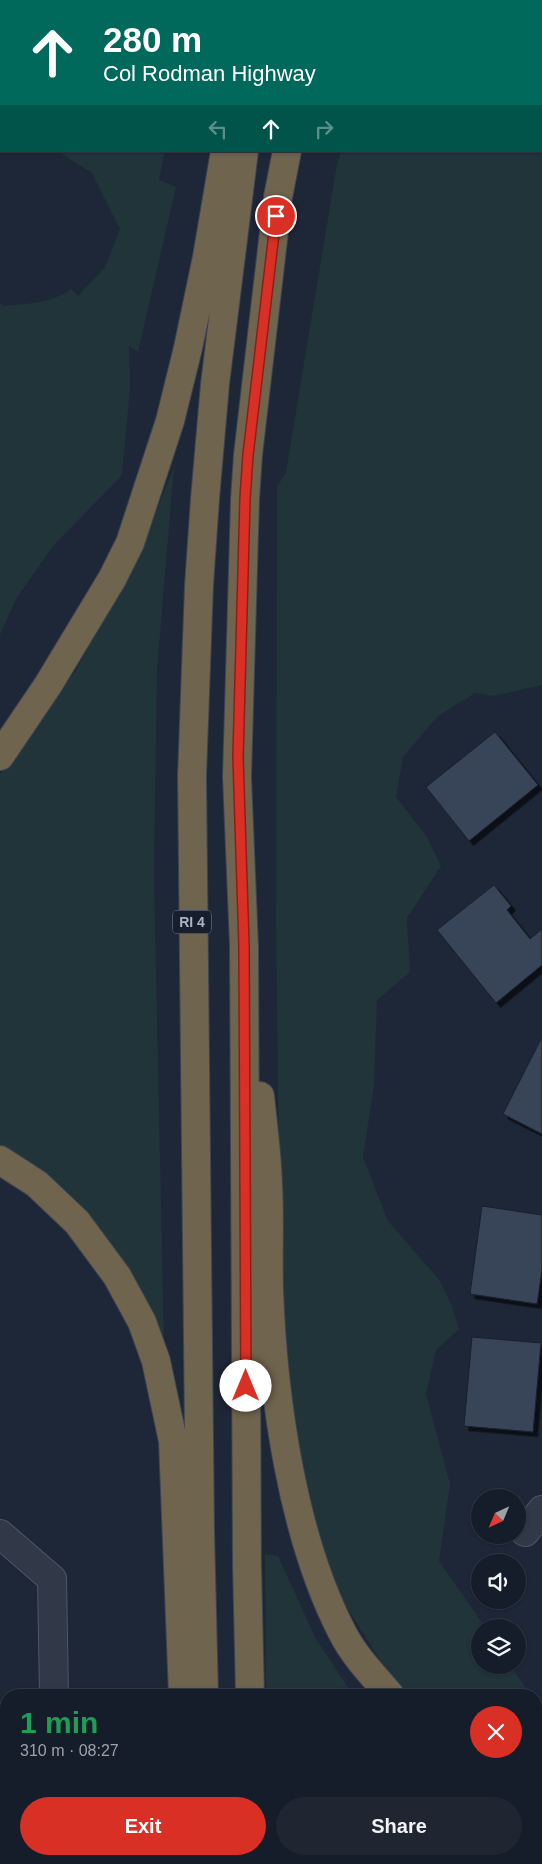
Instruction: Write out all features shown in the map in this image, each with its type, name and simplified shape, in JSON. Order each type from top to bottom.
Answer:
[{"type":"highway","points":[[0,756],[48,686],[112,579],[130,543],[170,421],[188,348],[207,257],[225,152]]},
{"type":"highway","name":"RI 4","points":[[204,1689],[199,1460],[192,776],[199,585],[205,499],[215,384],[244,152]]},
{"type":"highway","points":[[250,1689],[247,1556],[244,946],[237,777],[245,499],[278,197],[287,152]]},
{"type":"highway","points":[[244,946],[268,1182],[272,1348],[285,1444],[306,1538],[321,1586],[342,1633],[364,1666],[385,1689]]},
{"type":"highway","points":[[0,1160],[37,1184],[77,1222],[117,1276],[142,1322],[156,1361],[173,1441],[183,1689]]},
{"type":"street","points":[[526,1531],[542,1510]]},
{"type":"street","points":[[0,1534],[52,1579],[54,1689]]},
{"type":"green space","points":[[59,152],[165,152],[159,180],[176,187],[138,352],[129,346],[130,389],[122,475],[53,546],[16,599],[0,635],[0,304],[4,306],[39,302],[64,294],[71,289],[78,296],[105,267],[120,229],[92,173]]},
{"type":"green space","points":[[341,152],[542,152],[542,685],[493,696],[475,693],[438,716],[403,757],[396,797],[427,837],[441,866],[407,918],[410,972],[377,1000],[374,1086],[363,1157],[388,1221],[440,1281],[452,1306],[459,1329],[436,1350],[426,1394],[450,1484],[439,1561],[479,1619],[471,1619],[471,1674],[516,1674],[527,1689],[398,1689],[341,1598],[297,1493],[275,1280],[280,1251],[276,925],[277,487],[286,472],[337,164]]},
{"type":"green space","points":[[174,467],[157,671],[154,875],[164,1346],[134,1292],[0,1153],[0,774],[76,670],[142,546]]},
{"type":"green space","points":[[265,1554],[278,1556],[316,1639],[349,1689],[266,1689]]},
{"type":"building","points":[[495,732],[538,785],[469,841],[426,787]]},
{"type":"building","points":[[494,885],[511,906],[507,910],[530,939],[542,929],[542,965],[496,1003],[437,930]]},
{"type":"building","points":[[542,1037],[542,1134],[503,1114]]},
{"type":"building","points":[[482,1206],[542,1215],[542,1270],[537,1304],[470,1294]]},
{"type":"building","points":[[472,1337],[541,1343],[533,1432],[464,1426]]},
{"type":"route","points":[[246,1386],[244,946],[237,777],[248,455],[276,216]]}]
